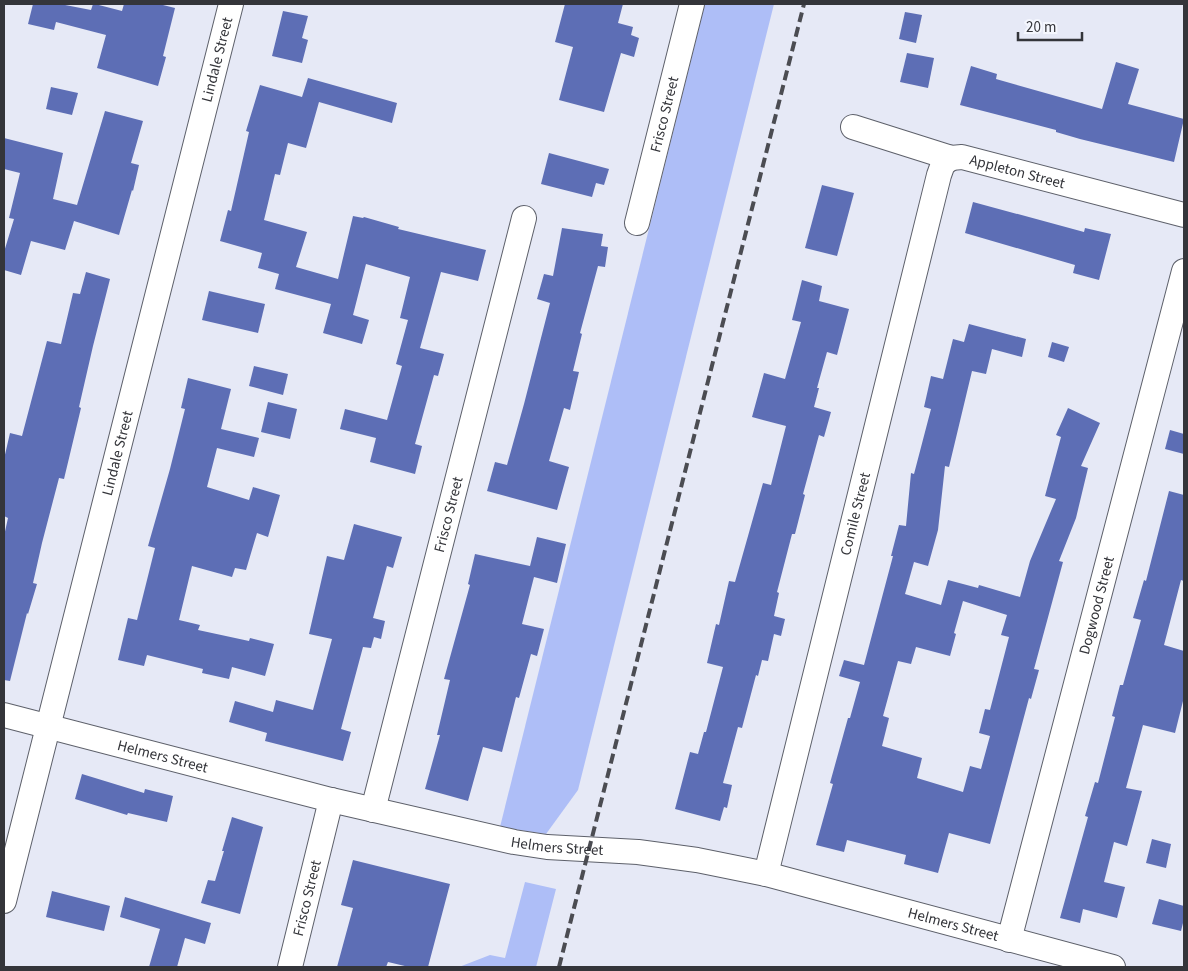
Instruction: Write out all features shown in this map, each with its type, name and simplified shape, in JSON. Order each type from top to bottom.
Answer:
[{"type":"street","name":"Lindale Street","points":[[4,901],[230,4]]},
{"type":"street","name":"Frisco Street","points":[[636,223],[692,4]]},
{"type":"street","name":"Appleton Street","points":[[853,127],[951,158],[962,157],[1184,215]]},
{"type":"street","name":"Comile Street","points":[[766,874],[939,175],[943,164],[951,158]]},
{"type":"street","name":"Frisco Street","points":[[373,810],[524,218]]},
{"type":"street","name":"Dogwood Street","points":[[1009,940],[1184,271]]},
{"type":"street","name":"Helmers Street","points":[[4,715],[331,800],[514,842],[547,847],[638,852],[697,860],[766,874],[1113,967]]},
{"type":"street","name":"Frisco Street","points":[[290,967],[331,800]]},
{"type":"shaded area","points":[[705,4],[774,4],[578,790],[546,834],[500,827]]},
{"type":"shaded area","points":[[525,882],[556,889],[536,967],[459,967],[490,955],[505,958]]},
{"type":"building","points":[[33,4],[60,4],[91,10],[93,4],[95,4],[122,11],[124,4],[159,4],[175,8],[163,56],[166,57],[158,86],[97,68],[106,35],[56,22],[54,30],[28,24]]},
{"type":"building","points":[[565,4],[623,4],[618,23],[633,27],[631,35],[639,38],[634,57],[621,53],[604,112],[559,100],[573,47],[555,42]]},
{"type":"building","points":[[283,11],[308,16],[302,38],[308,40],[302,63],[272,56]]},
{"type":"building","points":[[905,12],[922,15],[916,43],[899,39]]},
{"type":"building","points":[[907,53],[934,58],[928,88],[900,82]]},
{"type":"building","points":[[1116,62],[1139,69],[1128,104],[1184,119],[1174,162],[1080,139],[1056,132],[1056,130],[960,105],[971,66],[997,74],[996,79],[1102,109]]},
{"type":"building","points":[[308,78],[397,103],[392,123],[319,102],[306,148],[288,143],[280,175],[275,174],[264,220],[307,232],[296,267],[338,279],[353,216],[364,217],[399,227],[398,229],[486,250],[478,281],[441,272],[420,348],[444,354],[438,376],[434,375],[415,444],[422,446],[415,474],[370,462],[376,438],[340,429],[345,409],[387,420],[402,366],[396,364],[408,320],[400,318],[410,277],[366,264],[353,315],[369,320],[362,344],[323,333],[331,304],[275,289],[279,274],[258,268],[262,253],[220,241],[228,210],[231,211],[249,132],[246,131],[260,85],[302,97]]},
{"type":"building","points":[[51,87],[78,93],[72,115],[46,109]]},
{"type":"building","points":[[105,111],[143,121],[131,163],[139,165],[119,235],[74,221],[65,250],[31,241],[21,275],[4,270],[4,252],[14,219],[9,218],[20,173],[4,169],[4,138],[63,153],[53,199],[77,205]]},
{"type":"building","points":[[549,153],[609,169],[604,185],[596,183],[592,197],[541,184]]},
{"type":"building","points":[[822,185],[854,193],[837,256],[805,248]]},
{"type":"building","points":[[973,202],[1084,232],[1085,228],[1111,234],[1099,280],[1073,273],[1075,265],[965,233]]},
{"type":"building","points":[[562,228],[603,234],[601,246],[608,247],[605,267],[598,266],[580,333],[582,334],[573,371],[579,372],[570,410],[564,408],[549,461],[569,467],[557,510],[487,491],[495,462],[507,465],[550,303],[537,299],[544,274],[553,276]]},
{"type":"building","points":[[86,272],[110,279],[93,346],[64,479],[59,478],[42,543],[33,583],[37,584],[27,613],[10,681],[4,680],[4,536],[8,518],[4,516],[4,459],[10,433],[22,436],[47,341],[61,344],[73,293],[80,294]]},
{"type":"building","points":[[802,280],[822,286],[819,301],[849,309],[837,355],[827,352],[817,388],[819,388],[814,407],[831,412],[824,437],[819,435],[803,494],[805,495],[795,534],[792,534],[777,592],[779,593],[774,616],[785,619],[781,636],[774,634],[768,661],[762,660],[758,676],[756,675],[742,728],[738,727],[723,783],[732,785],[727,808],[724,807],[720,821],[675,809],[690,752],[698,754],[704,732],[706,732],[723,667],[707,663],[716,624],[719,625],[729,581],[735,582],[763,483],[771,485],[786,426],[752,417],[764,373],[785,379],[801,322],[792,320]]},
{"type":"building","points":[[209,291],[265,304],[258,333],[202,320]]},
{"type":"building","points":[[969,324],[1026,339],[1022,357],[992,349],[986,374],[972,371],[949,467],[945,466],[938,530],[928,566],[914,562],[905,594],[941,605],[948,580],[978,588],[979,585],[1020,597],[1030,561],[1056,499],[1045,496],[1061,437],[1056,435],[1068,408],[1100,423],[1081,466],[1088,468],[1076,518],[1059,561],[1063,562],[1034,669],[1039,670],[1031,699],[1029,698],[990,844],[949,833],[938,873],[904,864],[906,855],[847,840],[844,852],[816,845],[833,784],[830,783],[860,682],[839,676],[844,660],[864,665],[893,556],[891,556],[899,525],[906,526],[911,473],[914,474],[931,409],[924,407],[931,376],[943,379],[953,339],[964,342]],"holes":[[[963,601],[1007,615],[1001,635],[1009,637],[990,710],[985,709],[979,733],[990,736],[981,769],[970,766],[963,792],[917,778],[922,758],[882,746],[889,718],[883,716],[898,661],[911,664],[916,647],[950,656]]]},
{"type":"building","points":[[1052,342],[1069,347],[1064,362],[1048,357]]},
{"type":"building","points":[[254,366],[288,374],[283,395],[249,386]]},
{"type":"building","points":[[188,378],[231,389],[221,429],[259,438],[254,457],[217,448],[207,487],[249,500],[253,487],[280,495],[268,537],[257,533],[246,570],[235,568],[232,577],[192,566],[179,620],[200,625],[198,630],[249,641],[250,638],[274,644],[265,676],[232,667],[229,679],[202,673],[203,669],[147,655],[144,666],[118,660],[128,618],[137,620],[155,548],[148,546],[185,409],[181,408]]},
{"type":"building","points":[[268,402],[297,409],[290,439],[261,432]]},
{"type":"building","points":[[1170,430],[1184,434],[1184,454],[1165,449]]},
{"type":"building","points":[[1169,491],[1184,495],[1184,581],[1181,580],[1164,645],[1184,651],[1184,697],[1175,733],[1143,725],[1126,788],[1142,791],[1127,846],[1114,842],[1104,882],[1125,887],[1117,918],[1083,909],[1080,923],[1060,918],[1088,817],[1085,816],[1095,782],[1098,783],[1115,717],[1112,716],[1120,685],[1123,685],[1141,620],[1133,618],[1144,580],[1146,581]]},
{"type":"building","points":[[354,524],[402,537],[393,568],[387,566],[373,618],[385,621],[381,639],[374,637],[371,648],[363,647],[341,729],[351,732],[343,761],[265,741],[267,733],[229,722],[235,701],[273,712],[276,700],[313,710],[332,639],[309,634],[327,556],[344,560]]},
{"type":"building","points":[[537,537],[566,544],[557,583],[534,577],[522,624],[544,629],[537,656],[531,654],[519,698],[516,697],[502,752],[483,747],[468,801],[425,789],[440,735],[437,735],[450,680],[444,679],[470,585],[468,584],[475,554],[530,566]]},
{"type":"building","points":[[82,774],[144,793],[145,789],[173,796],[167,822],[128,813],[127,815],[75,799]]},
{"type":"building","points":[[232,817],[263,827],[240,914],[201,903],[208,880],[215,881]]},
{"type":"building","points":[[1152,839],[1171,844],[1166,868],[1146,863]]},
{"type":"building","points":[[353,860],[450,884],[428,967],[409,967],[388,962],[386,967],[337,967],[353,908],[341,905]]},
{"type":"building","points":[[52,891],[110,906],[104,931],[46,917]]},
{"type":"building","points":[[125,897],[211,923],[205,944],[185,938],[177,967],[149,967],[160,929],[120,917]]},
{"type":"building","points":[[1159,899],[1184,906],[1184,919],[1181,931],[1152,924]]},
{"type":"railway","points":[[559,967],[804,4]]}]
